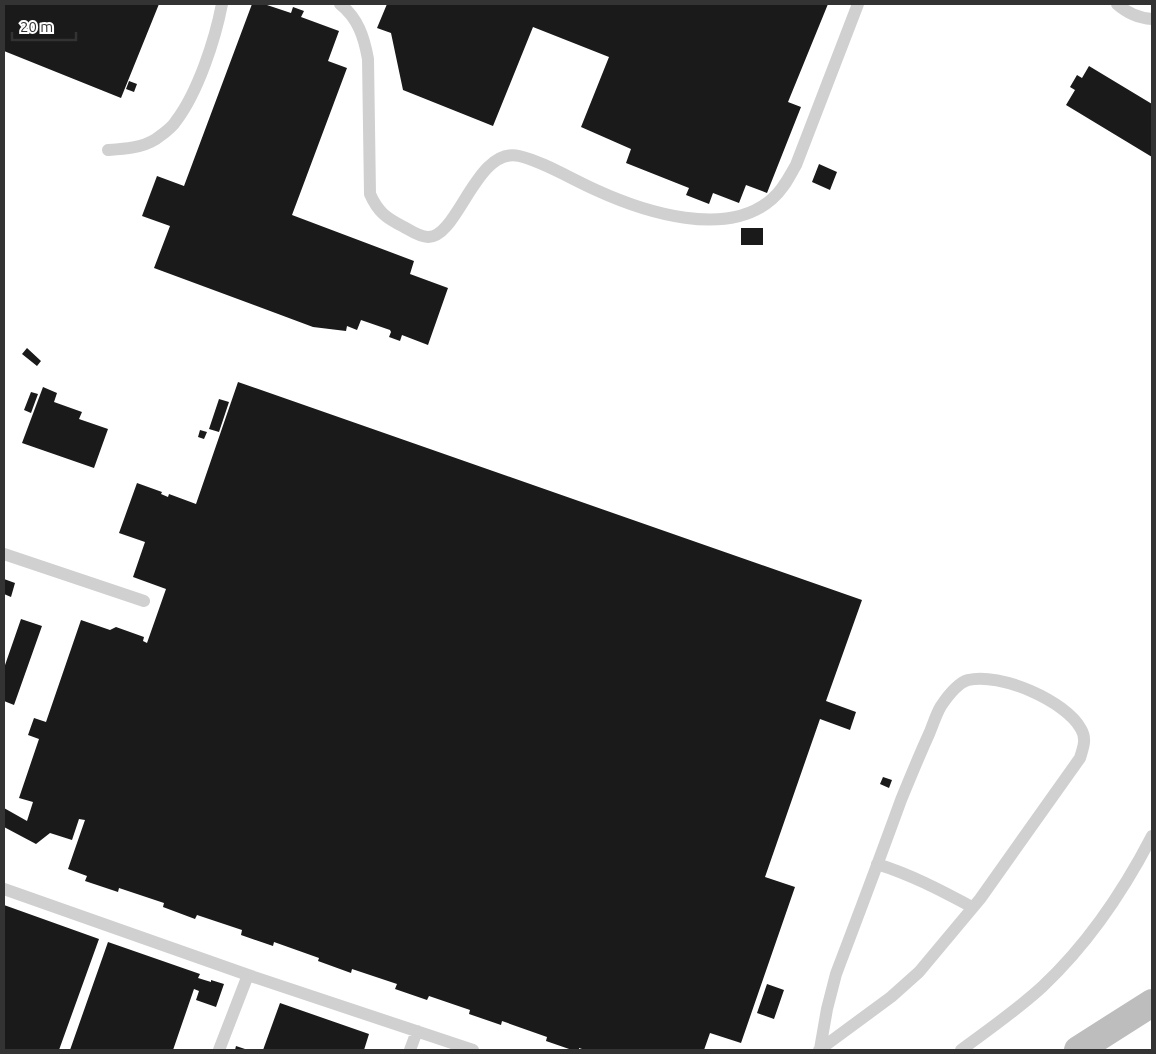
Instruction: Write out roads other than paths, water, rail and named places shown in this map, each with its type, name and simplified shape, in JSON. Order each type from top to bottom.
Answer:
[{"type":"main road","points":[[1078,1050],[1152,1003]]},
{"type":"lane","points":[[108,150],[133,148],[155,140],[176,123],[192,96],[211,43],[222,4]]},
{"type":"lane","points":[[340,4],[358,24],[365,42],[368,59],[370,194],[382,214],[418,234],[429,237],[438,234],[447,225],[481,176],[494,162],[506,156],[518,156],[533,161],[598,191],[657,212],[680,217],[710,219],[739,217],[759,209],[773,198],[786,183],[796,165],[858,4]]},
{"type":"lane","points":[[1117,4],[1142,18],[1152,19]]},
{"type":"lane","points":[[4,554],[144,601]]},
{"type":"lane","points":[[985,678],[1007,682],[1028,689],[1054,704],[1072,717],[1082,730],[1085,743],[1080,758],[972,908],[919,972],[891,997],[820,1050],[826,1009],[836,974],[914,768],[940,706],[953,691],[966,681],[985,678]]},
{"type":"lane","points":[[960,1050],[1004,1019],[1042,986],[1069,959],[1125,886],[1152,836]]},
{"type":"lane","points":[[878,864],[906,873],[972,908]]},
{"type":"lane","points":[[4,889],[248,975],[473,1050]]},
{"type":"lane","points":[[220,1050],[248,975]]},
{"type":"lane","points":[[410,1050],[417,1031]]}]
